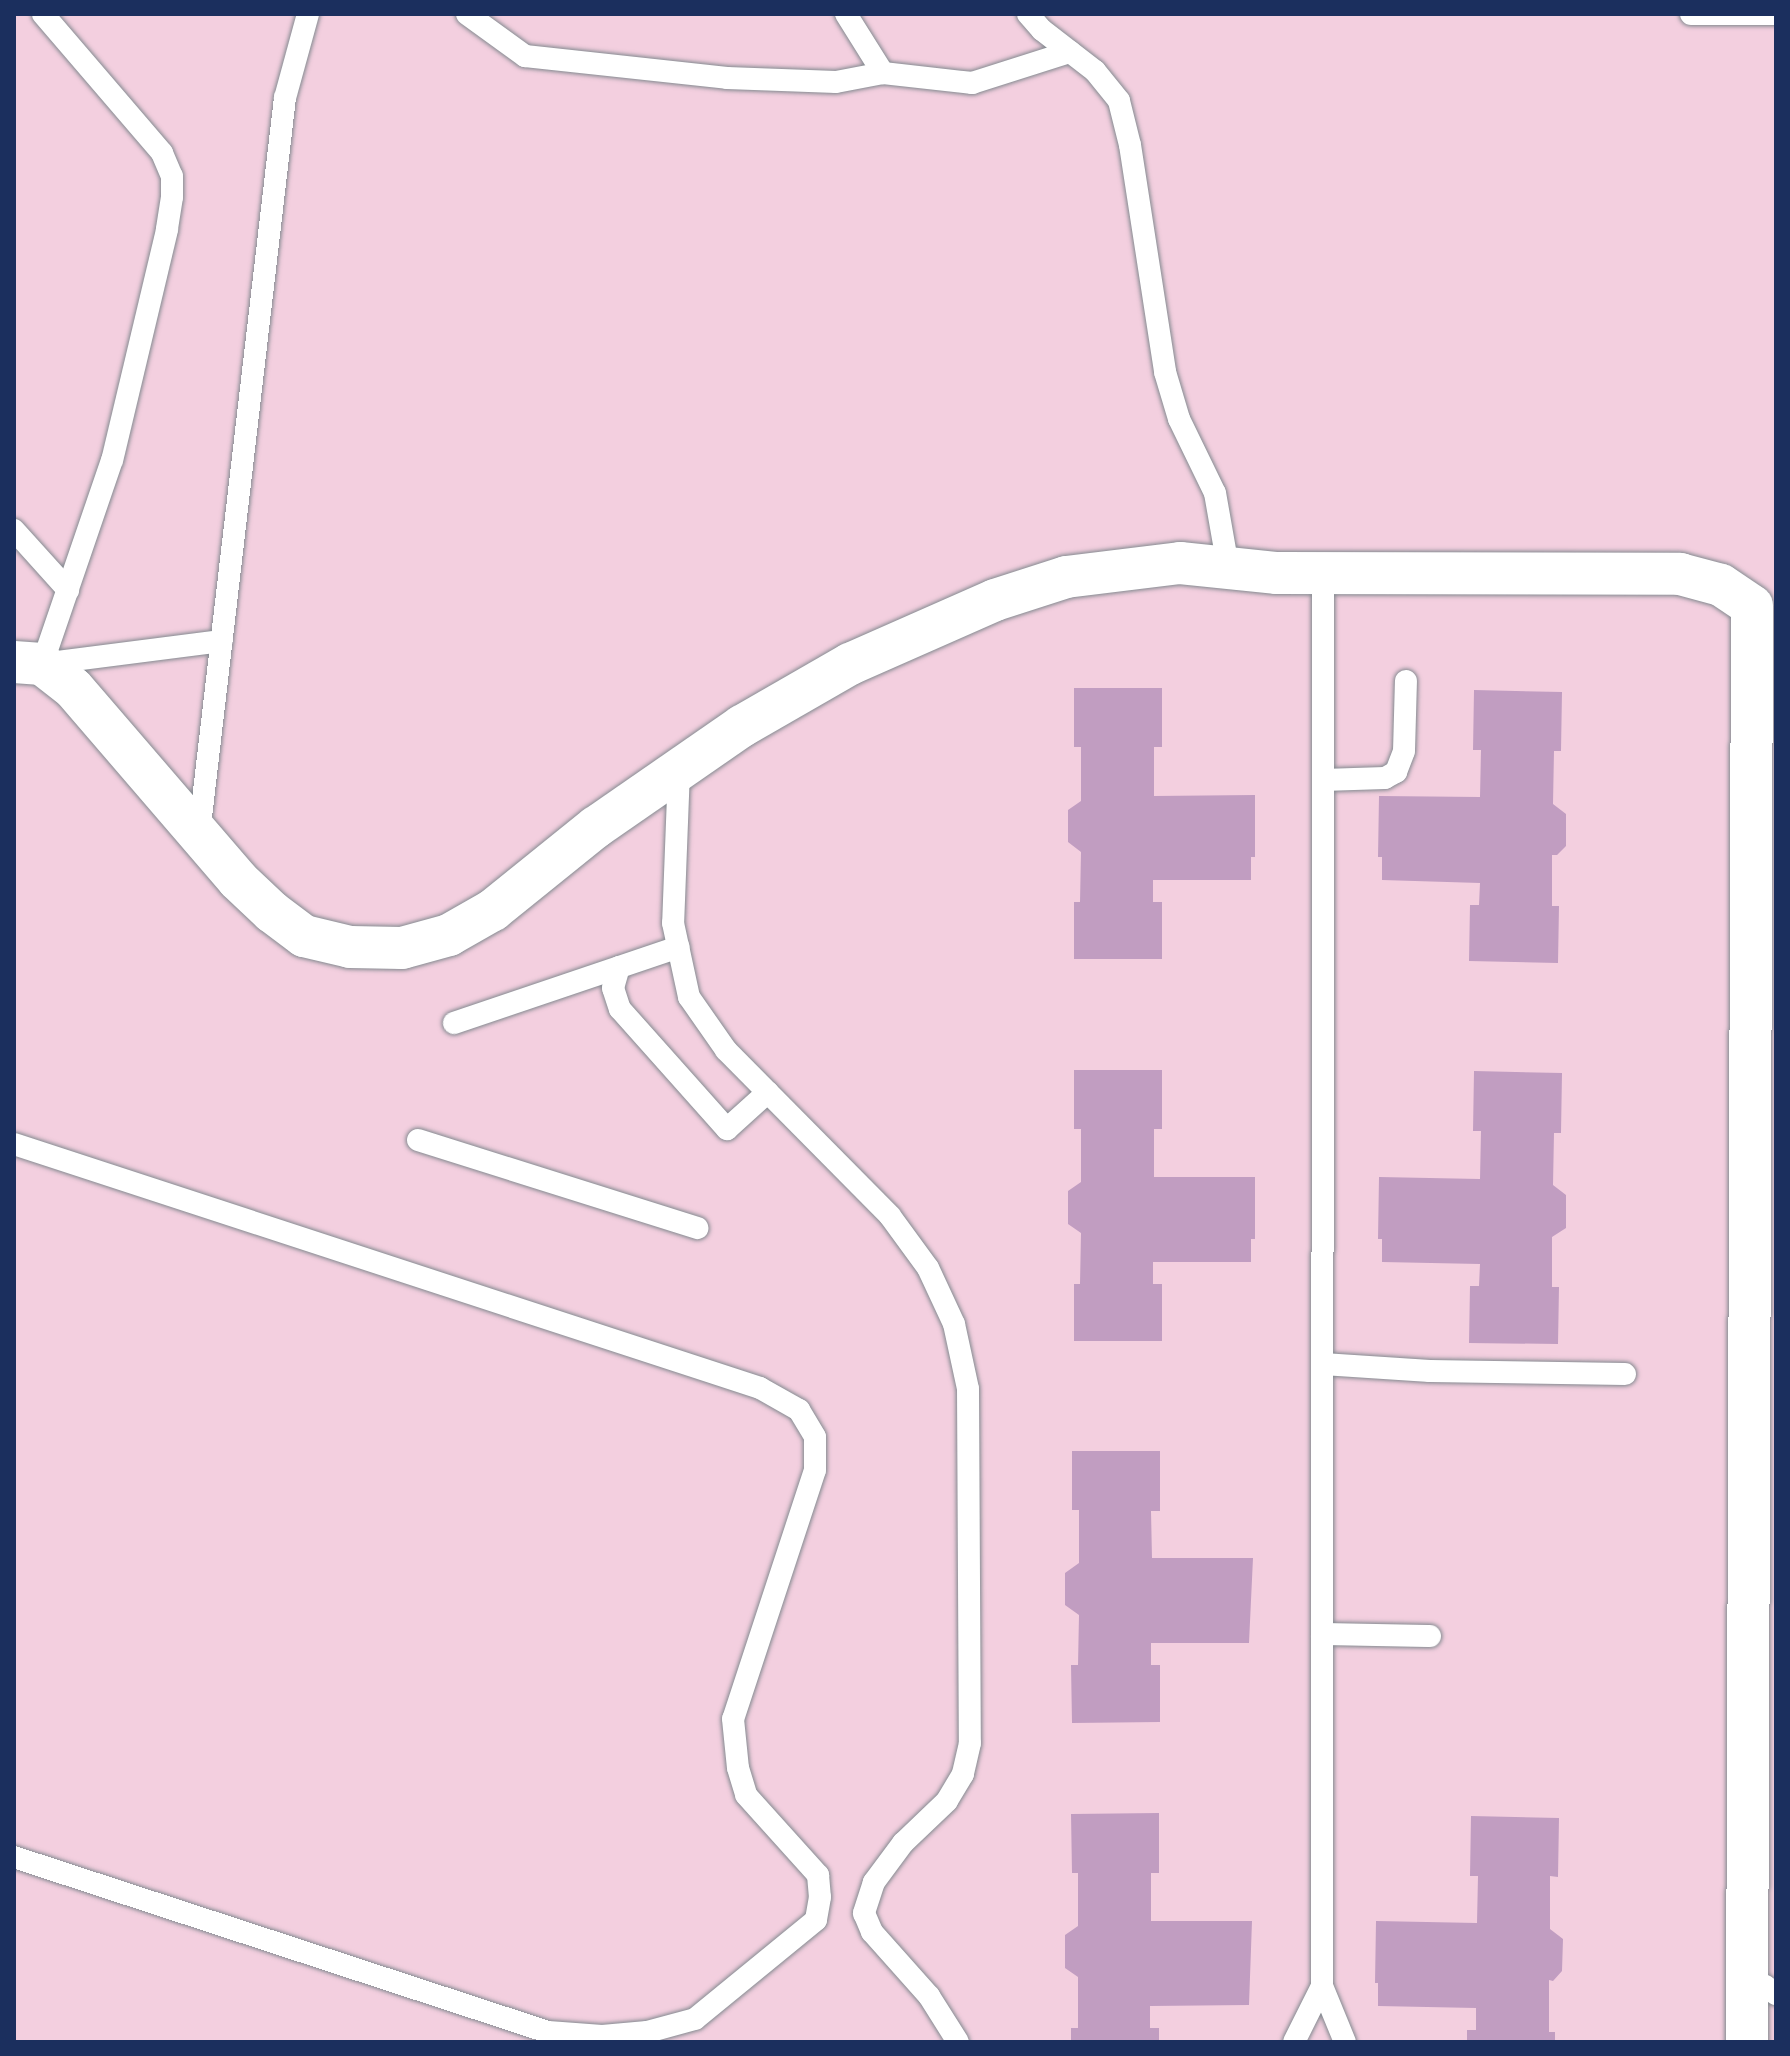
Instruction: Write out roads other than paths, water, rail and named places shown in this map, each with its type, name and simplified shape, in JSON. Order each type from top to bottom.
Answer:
[{"type":"street","points":[[28,663],[73,688],[199,835],[272,912],[304,936],[350,947],[402,948],[449,935],[493,910],[596,827],[742,726],[850,664],[995,600],[1066,577],[1180,563],[1277,573],[1680,574],[1721,585],[1764,618],[1762,1849],[1766,1986],[1747,2042]]},
{"type":"lane","points":[[28,663],[68,590],[112,460],[167,230],[172,176],[162,153],[43,14]]},
{"type":"lane","points":[[199,835],[285,98],[308,14]]},
{"type":"lane","points":[[467,14],[525,56],[727,78],[836,82],[883,73],[972,83],[1070,52]]},
{"type":"lane","points":[[846,14],[883,73]]},
{"type":"lane","points":[[1028,14],[1095,71],[1119,101],[1130,145],[1165,372],[1179,419],[1215,493],[1228,567]]},
{"type":"lane","points":[[1691,14],[1776,14]]},
{"type":"lane","points":[[14,530],[68,590]]},
{"type":"lane","points":[[1323,573],[1322,1986],[1345,2042]]},
{"type":"lane","points":[[28,663],[222,641]]},
{"type":"lane","points":[[1323,780],[1385,778],[1396,772],[1404,751],[1406,681]]},
{"type":"lane","points":[[679,770],[672,877],[673,923],[689,997],[726,1050],[890,1216],[928,1268],[954,1324],[968,1389],[970,1743],[963,1774],[947,1801],[903,1843],[874,1882],[864,1913],[872,1932],[929,1996],[958,2042]]},
{"type":"lane","points":[[454,1023],[679,947]]},
{"type":"lane","points":[[619,967],[613,988],[620,1009],[727,1129],[768,1092]]},
{"type":"lane","points":[[418,1140],[697,1228]]},
{"type":"lane","points":[[14,1144],[760,1388],[799,1410],[815,1437],[815,1470],[733,1719],[738,1768],[746,1795],[818,1875],[820,1897],[816,1920],[695,2019],[647,2032],[602,2036],[548,2032],[14,1857]]},
{"type":"lane","points":[[1323,1364],[1430,1371],[1625,1374]]},
{"type":"lane","points":[[1322,1634],[1430,1636]]},
{"type":"lane","points":[[1294,2042],[1322,1986]]}]
